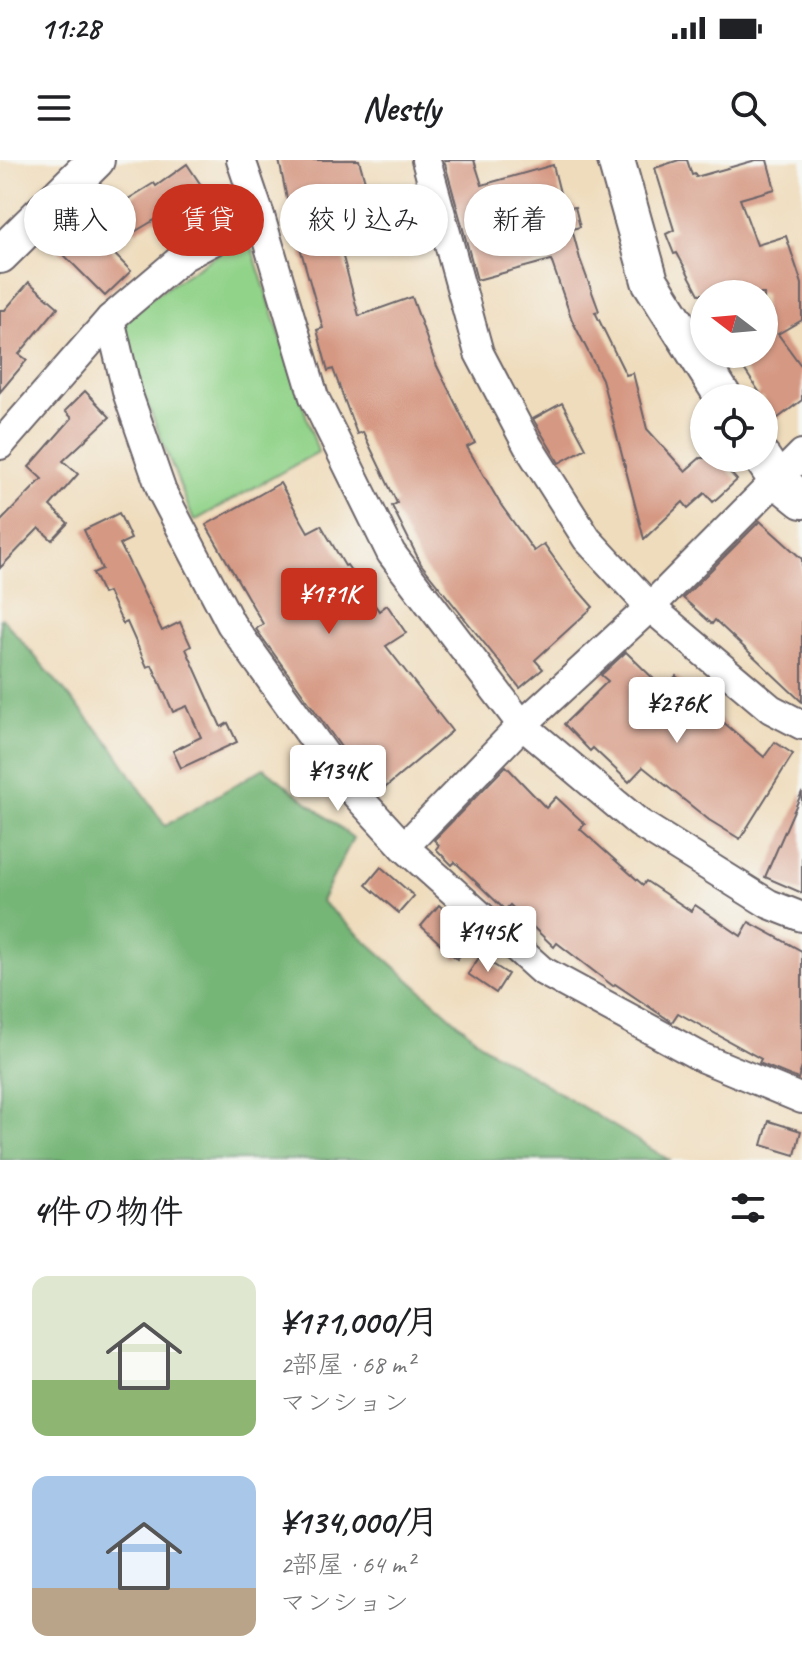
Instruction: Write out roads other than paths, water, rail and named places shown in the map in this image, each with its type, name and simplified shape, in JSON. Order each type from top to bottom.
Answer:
[{"type":"street","points":[[0,255],[96,160]]},
{"type":"street","points":[[241,160],[249,184]]},
{"type":"street","points":[[426,160],[479,353],[528,446],[587,539],[650,607],[771,709],[802,725]]},
{"type":"street","points":[[616,160],[650,281],[715,384]]},
{"type":"street","points":[[264,229],[314,397],[391,553],[522,725],[639,823],[769,904],[802,917]]},
{"type":"street","points":[[0,445],[110,319],[185,256]]},
{"type":"street","points":[[110,319],[128,395],[162,492],[231,624],[346,784],[404,847],[541,970],[703,1058],[802,1099]]},
{"type":"street","points":[[404,847],[522,725],[650,607],[802,454]]}]
